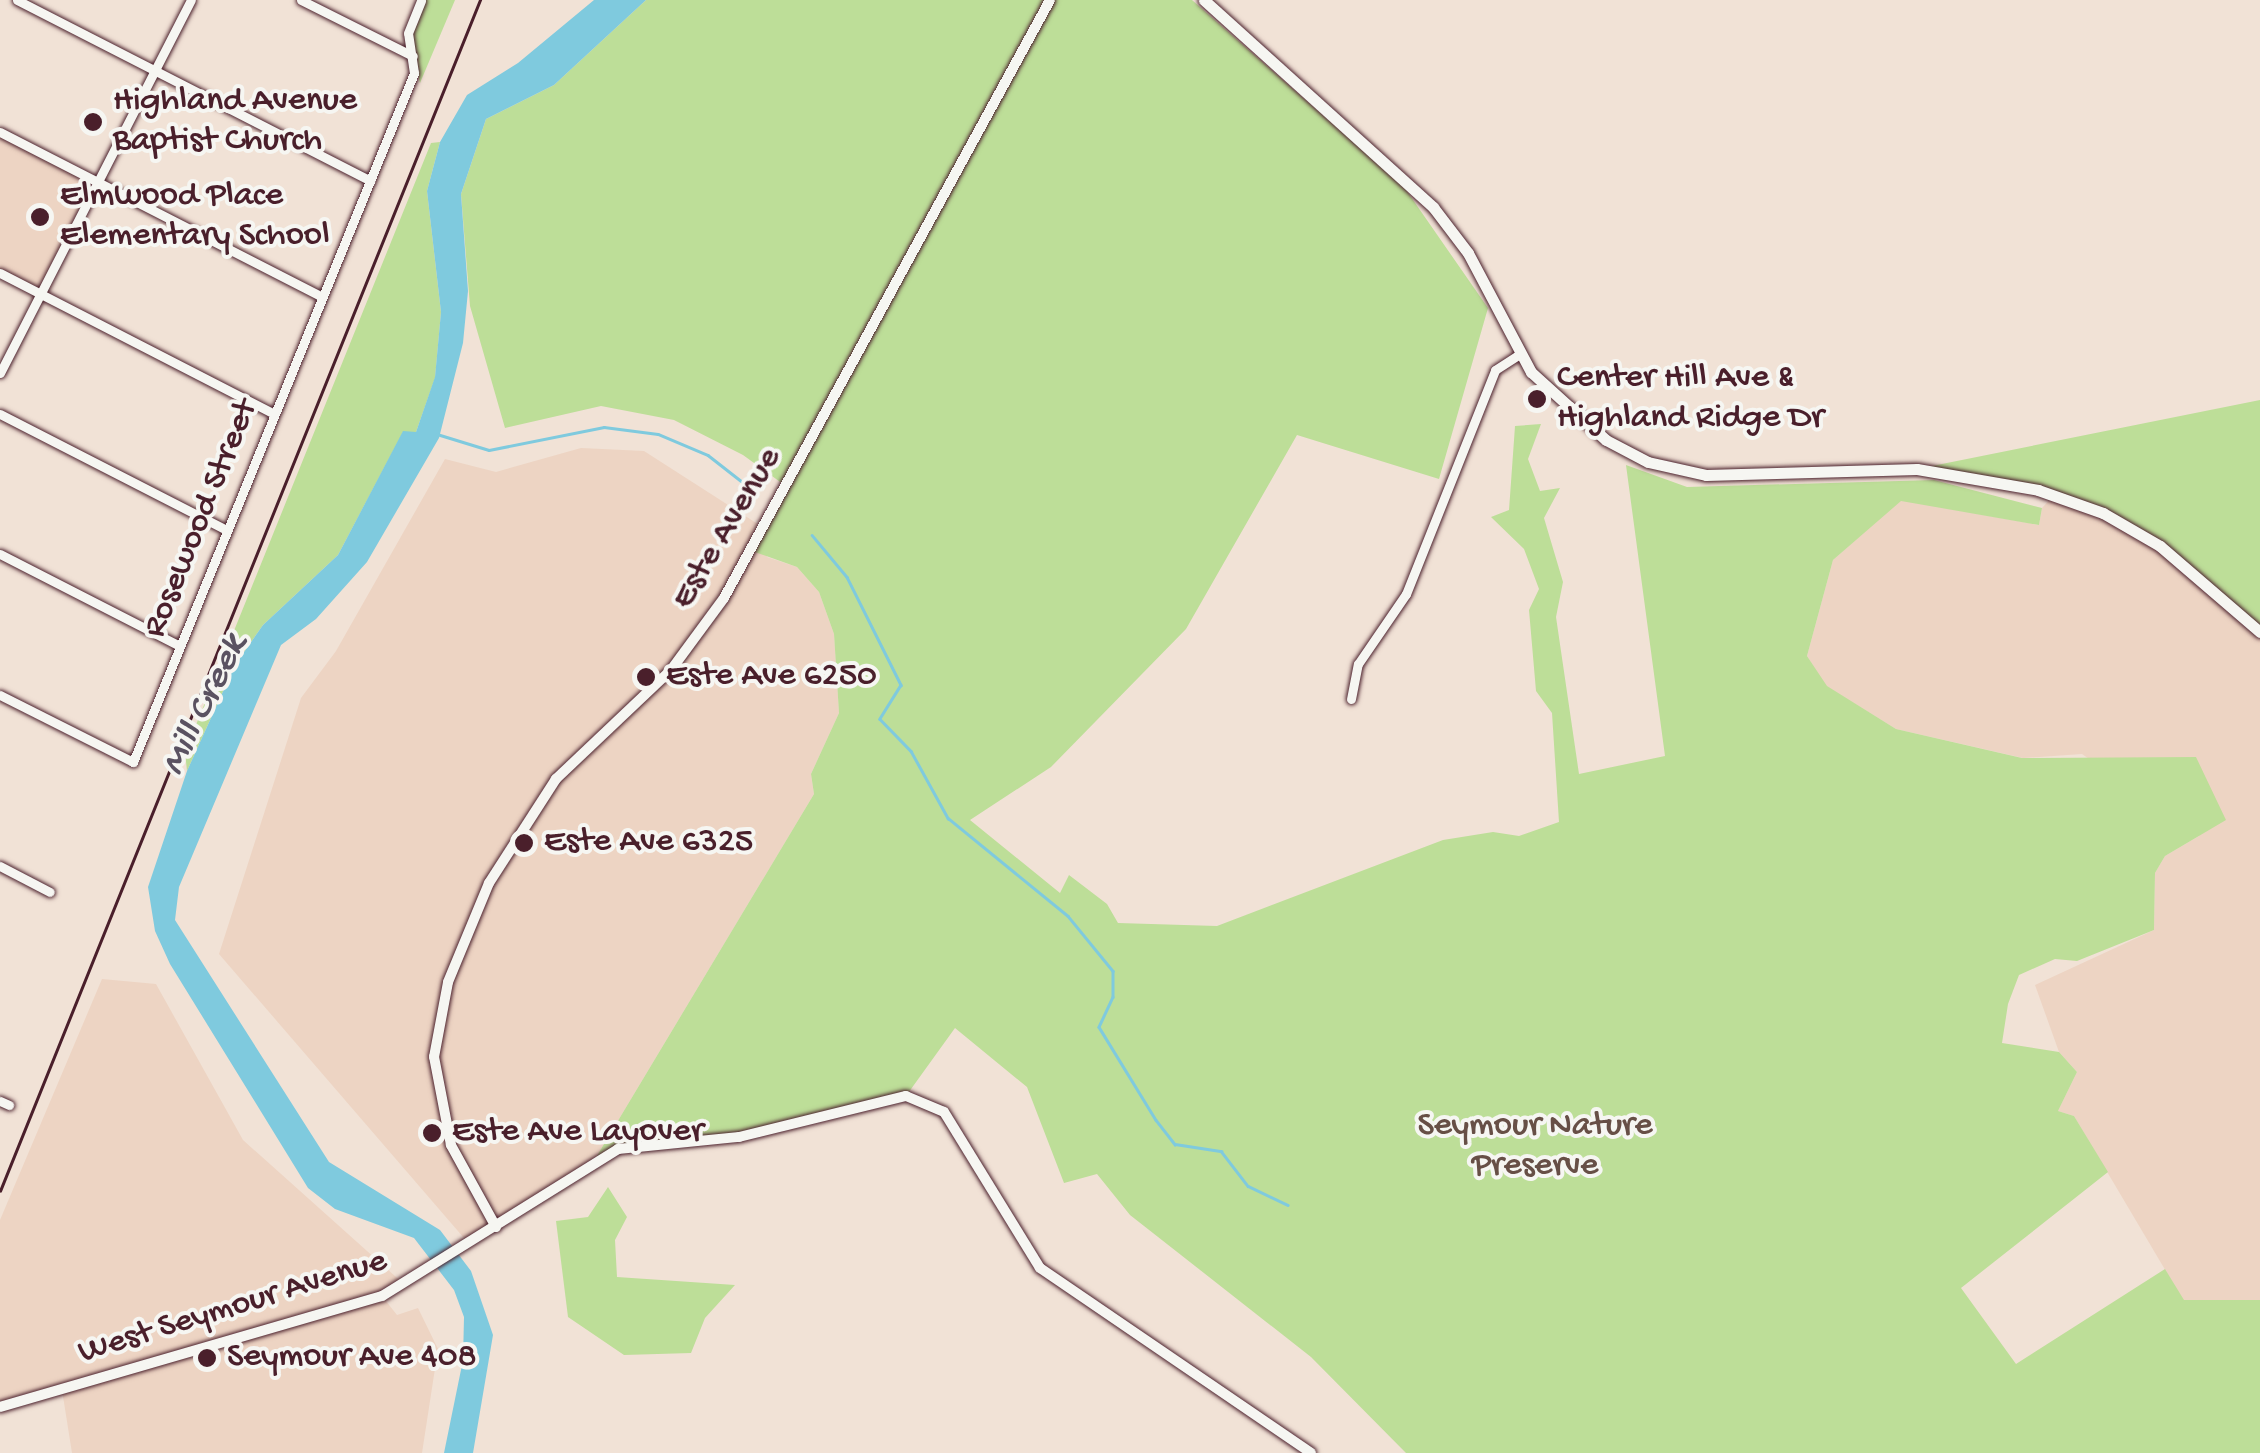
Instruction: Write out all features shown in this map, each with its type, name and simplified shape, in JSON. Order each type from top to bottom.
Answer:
[{"type":"main road","points":[[1204,0],[1433,207],[1468,253],[1520,354],[1585,426],[1664,467],[1723,476],[1942,470],[2071,500],[2174,556],[2260,632]]},
{"type":"street","points":[[17,0],[370,181]]},
{"type":"street","points":[[0,373],[191,0]]},
{"type":"street","points":[[301,0],[413,56]]},
{"type":"street","name":"Rosewood Street","points":[[0,694],[134,762],[414,73],[408,33],[420,0]]},
{"type":"street","name":"Este Avenue","points":[[496,1227],[450,1145],[434,1057],[448,982],[490,883],[556,779],[671,670],[724,598],[1050,0]]},
{"type":"street","points":[[0,132],[321,296]]},
{"type":"street","points":[[0,273],[274,414]]},
{"type":"street","points":[[1351,699],[1358,664],[1406,594],[1495,370],[1520,354]]},
{"type":"street","points":[[0,414],[227,530]]},
{"type":"street","points":[[0,554],[180,646]]},
{"type":"street","points":[[0,866],[50,892]]},
{"type":"street","name":"West Seymour Avenue","points":[[0,1407],[405,1285],[606,1155],[634,1144],[739,1136],[919,1097],[950,1119],[1040,1268],[1311,1453]]},
{"type":"shaded area","name":"Elmwood Place Elementary School","points":[[0,132],[98,181],[40,293],[0,273]]},
{"type":"shaded area","points":[[581,448],[644,451],[764,528],[767,557],[797,567],[819,592],[834,634],[839,713],[811,774],[814,794],[592,1164],[470,1245],[219,954],[301,698],[336,651],[445,459],[496,472]]},
{"type":"shaded area","points":[[2054,495],[2160,546],[2260,632],[2260,1300],[2252,1304],[2183,1300],[2074,1116],[2058,1111],[2077,1072],[2059,1052],[2035,985],[2154,930],[2155,873],[2165,856],[2199,836],[2082,754],[2023,758],[1896,729],[1826,686],[1807,656],[1833,560],[1901,500],[2039,525],[2042,508]]},
{"type":"shaded area","points":[[102,979],[156,984],[243,1140],[405,1285],[382,1296],[397,1315],[418,1308],[438,1349],[422,1453],[72,1453],[62,1390],[0,1407],[0,1220]]},
{"type":"green space","points":[[421,0],[455,0],[420,83],[408,33]]},
{"type":"green space","name":"Seymour Nature Preserve","points":[[646,0],[1192,0],[1404,187],[1488,308],[1439,479],[1297,435],[1186,629],[1051,767],[970,820],[1060,893],[1069,875],[1107,904],[1118,923],[1217,926],[1443,840],[1493,832],[1519,836],[1559,822],[1552,713],[1536,691],[1529,610],[1539,589],[1524,549],[1491,517],[1509,510],[1515,426],[1541,424],[1528,459],[1540,491],[1560,488],[1544,518],[1563,582],[1556,617],[1579,774],[1665,756],[1626,465],[1687,487],[1934,480],[2042,508],[2039,525],[1901,501],[1833,560],[1807,656],[1827,686],[1896,729],[2022,758],[2196,757],[2226,820],[2165,856],[2155,873],[2154,930],[2077,961],[2055,959],[2019,975],[2008,1004],[2002,1043],[2059,1052],[2077,1072],[2058,1111],[2074,1116],[2108,1172],[1961,1288],[2016,1364],[2165,1269],[2184,1300],[2260,1300],[2260,1453],[1406,1453],[1311,1357],[1130,1215],[1097,1174],[1064,1183],[1027,1087],[955,1028],[906,1096],[781,1129],[651,1141],[592,1164],[814,794],[811,774],[839,713],[834,634],[819,592],[797,567],[752,551],[787,487],[743,455],[674,420],[601,406],[505,428],[470,306],[461,194],[486,119],[554,85]]},
{"type":"green space","points":[[440,142],[427,191],[441,312],[435,378],[416,432],[403,432],[338,555],[263,625],[235,665],[187,771],[185,752],[431,143]]},
{"type":"green space","points":[[2260,400],[2260,632],[2188,566],[2071,500],[1917,469]]},
{"type":"green space","points":[[608,1187],[627,1217],[615,1240],[617,1277],[735,1285],[705,1318],[691,1353],[624,1355],[568,1317],[556,1221],[588,1217]]},
{"type":"water","points":[[594,0],[646,0],[554,85],[486,119],[461,194],[468,291],[463,343],[439,438],[367,562],[316,619],[281,645],[179,887],[175,920],[329,1162],[440,1230],[471,1271],[493,1335],[473,1453],[444,1453],[463,1360],[464,1317],[454,1290],[414,1238],[335,1209],[308,1188],[170,964],[155,931],[148,887],[187,771],[235,665],[263,625],[338,555],[403,431],[416,432],[435,377],[441,312],[427,191],[440,142],[467,95],[518,63]]},
{"type":"waterway","points":[[437,434],[489,450],[604,427],[658,434],[708,455],[745,484]]},
{"type":"waterway","points":[[812,535],[847,577],[901,685],[880,719],[911,751],[948,818],[1068,916],[1113,971],[1113,997],[1099,1027],[1156,1120],[1175,1144],[1221,1151],[1248,1186],[1288,1205]]},
{"type":"railway","points":[[0,1191],[480,0]]},
{"type":"place","name":"Highland Avenue Baptist Church","points":[[93,122]]},
{"type":"place","name":"Elmwood Place Elementary School","points":[[40,217]]},
{"type":"place","name":"Center Hill Ave & Highland Ridge Dr","points":[[1537,399]]},
{"type":"place","name":"Este Ave 6250","points":[[646,677]]},
{"type":"place","name":"Este Ave 6325","points":[[524,843]]},
{"type":"place","name":"Este Ave Layover","points":[[432,1133]]},
{"type":"place","name":"Seymour Ave 408","points":[[207,1358]]},
{"type":"water label","name":"Mill Creek","points":[[206,706]]}]
